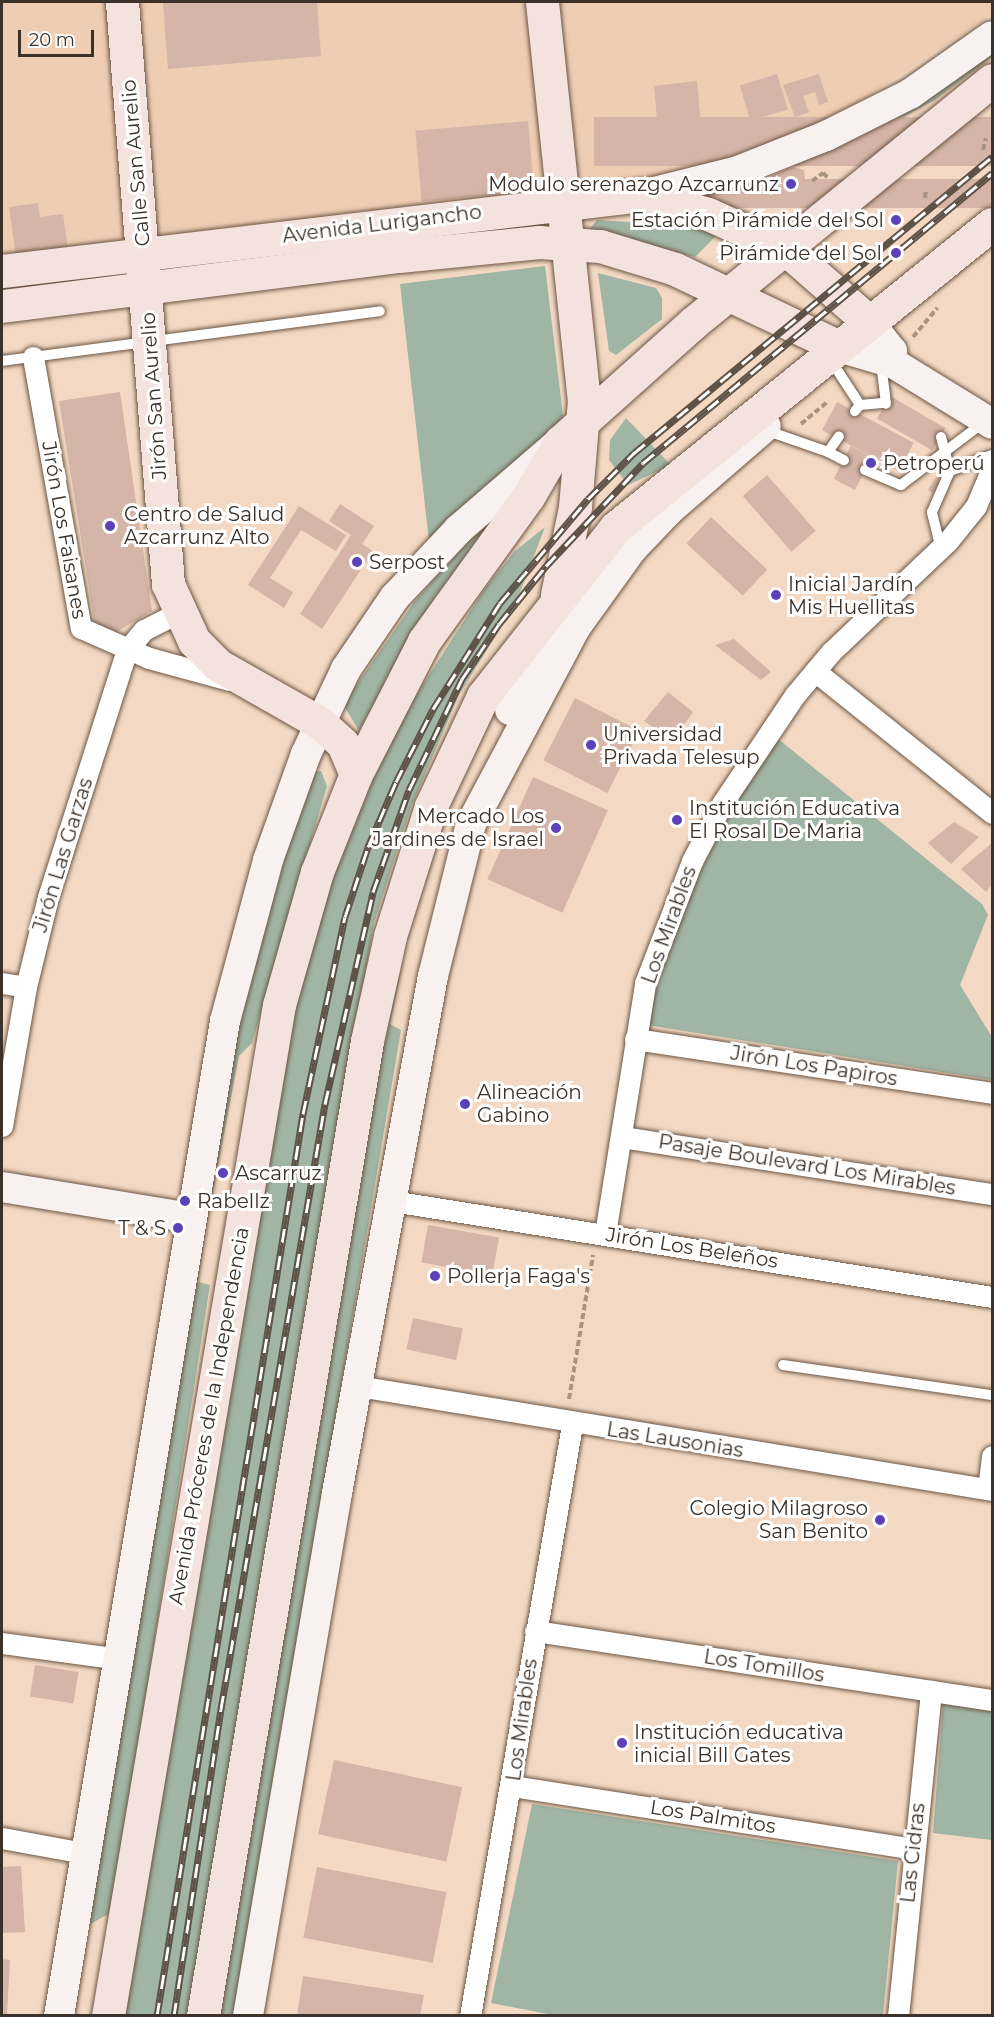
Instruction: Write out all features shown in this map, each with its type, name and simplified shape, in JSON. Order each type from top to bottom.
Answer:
[{"type":"main road","name":"Calle San Aurelio","points":[[122,2],[147,288]]},
{"type":"main road","points":[[248,2016],[358,1386],[433,976],[471,824],[492,752],[556,602],[575,507],[584,420],[566,202],[542,2]]},
{"type":"main road","points":[[642,195],[738,171],[836,131],[917,89],[993,36]]},
{"type":"main road","name":"Avenida Próceres de la Independencia","points":[[108,2016],[279,1005],[317,872],[356,774],[424,641],[514,517],[560,442],[733,293],[993,80]]},
{"type":"main road","name":"Avenida Lurigancho","points":[[2,272],[143,252],[642,195],[708,214],[786,249],[869,322]]},
{"type":"main road","points":[[203,2016],[339,1200],[390,936],[431,806],[470,719],[556,602],[615,528],[647,498],[993,224]]},
{"type":"main road","name":"Avenida Lurigancho","points":[[2,306],[399,256],[539,242],[570,244],[645,259],[733,293],[834,351]]},
{"type":"main road","name":"Jirón San Aurelio","points":[[147,288],[164,558],[178,613],[194,642],[208,655],[256,687],[320,723],[343,744],[356,774]]},
{"type":"main road","points":[[869,322],[892,351],[887,362]]},
{"type":"main road","points":[[834,351],[887,362],[989,422]]},
{"type":"main road","points":[[471,824],[575,628],[626,557],[669,510],[807,393],[834,351]]},
{"type":"main road","points":[[59,2016],[89,1854],[191,1218],[225,1021],[244,942],[282,816],[320,723],[346,669],[395,597],[459,529],[560,442]]},
{"type":"main road","points":[[2,1187],[191,1218]]},
{"type":"street","name":"Jirón Los Faisanes","points":[[33,357],[79,624],[96,638],[127,650],[256,687]]},
{"type":"street","name":"Los Mirables","points":[[601,1233],[622,1137],[645,983],[692,861],[754,751],[815,671],[941,549],[976,506],[993,468]]},
{"type":"street","name":"Jirón Las Garzas","points":[[2,1126],[26,987],[48,897],[127,650],[144,630],[178,613]]},
{"type":"street","points":[[815,671],[993,813]]},
{"type":"street","points":[[2,983],[26,987]]},
{"type":"street","name":"Jirón Los Papiros","points":[[635,1039],[993,1093]]},
{"type":"street","name":"Pasaje Boulevard Los Mirables","points":[[622,1137],[993,1194]]},
{"type":"street","name":"Jirón Los Beleños","points":[[392,1201],[993,1297]]},
{"type":"street","name":"Las Lausonias","points":[[358,1386],[569,1424],[990,1489]]},
{"type":"street","name":"Los Mirables","points":[[470,2016],[512,1786],[569,1424]]},
{"type":"street","points":[[990,1489],[993,1456]]},
{"type":"street","name":"Los Tomillos","points":[[535,1631],[993,1700]]},
{"type":"street","points":[[2,1643],[121,1659]]},
{"type":"street","name":"Las Cidras","points":[[898,2016],[913,1849],[931,1691]]},
{"type":"street","name":"Los Palmitos","points":[[512,1786],[913,1849]]},
{"type":"street","points":[[2,1839],[89,1854]]},
{"type":"lane","points":[[2,361],[380,311]]},
{"type":"lane","points":[[834,351],[858,408],[884,404],[887,362]]},
{"type":"lane","points":[[865,470],[901,485],[989,422]]},
{"type":"lane","points":[[762,429],[828,452],[844,460]]},
{"type":"lane","points":[[828,452],[839,436]]},
{"type":"lane","points":[[941,436],[950,471],[932,512],[941,549]]},
{"type":"lane","points":[[950,471],[993,454]]},
{"type":"lane","points":[[783,1365],[993,1395]]},
{"type":"path","points":[[983,150],[986,138]]},
{"type":"path","points":[[813,181],[823,174],[831,181]]},
{"type":"path","points":[[925,198],[926,190]]},
{"type":"path","points":[[887,362],[940,306]]},
{"type":"path","points":[[798,427],[828,401]]},
{"type":"path","points":[[569,1424],[601,1233]]},
{"type":"shaded area","points":[[2,2],[992,2],[992,14],[833,119],[511,237],[2,298]]},
{"type":"green space","points":[[992,51],[992,57],[935,100],[823,160],[825,148]]},
{"type":"green space","points":[[597,220],[681,225],[717,235],[695,257],[590,229]]},
{"type":"green space","points":[[545,266],[563,416],[559,425],[429,541],[400,284]]},
{"type":"green space","points":[[598,273],[656,288],[662,298],[662,319],[616,355],[609,351]]},
{"type":"green space","points":[[626,418],[671,465],[628,485],[609,460],[610,440]]},
{"type":"green space","points":[[497,521],[436,595],[359,731],[343,704],[415,601],[483,524]]},
{"type":"green space","points":[[545,527],[516,603],[459,695],[411,807],[374,923],[191,2015],[121,2016],[292,1008],[323,898],[368,787],[409,706],[486,587],[514,552]]},
{"type":"green space","points":[[777,738],[982,904],[988,915],[960,985],[992,1037],[992,1080],[647,1025],[659,970],[680,912],[737,799]]},
{"type":"green space","points":[[321,771],[327,786],[252,1043],[239,1056],[205,1233],[198,1282],[210,1285],[112,1912],[87,1926],[228,1060],[259,927],[314,772]]},
{"type":"green space","points":[[401,972],[390,1024],[401,1030],[235,2015],[220,2016],[384,1020]]},
{"type":"green space","points":[[943,1704],[992,1711],[992,1840],[933,1833]]},
{"type":"green space","points":[[532,1804],[898,1861],[883,2015],[558,2016],[491,2003]]},
{"type":"building","points":[[163,2],[317,2],[321,56],[168,69]]},
{"type":"building","points":[[777,74],[788,109],[751,121],[740,85]]},
{"type":"building","points":[[819,74],[828,102],[819,105],[815,92],[803,96],[809,112],[795,117],[783,85]]},
{"type":"building","points":[[697,81],[704,155],[682,157],[681,144],[675,144],[676,159],[661,161],[654,86]]},
{"type":"building","points":[[594,117],[992,117],[992,166],[594,166]]},
{"type":"building","points":[[528,121],[534,192],[422,202],[415,131]]},
{"type":"building","points":[[793,167],[804,170],[806,189],[790,197],[768,188],[773,175]]},
{"type":"building","points":[[627,179],[992,179],[992,208],[627,208]]},
{"type":"building","points":[[38,203],[40,217],[63,214],[68,249],[16,256],[9,207]]},
{"type":"building","name":"Centro de Salud Azcarrunz Alto","points":[[120,392],[152,611],[111,635],[95,625],[59,401]]},
{"type":"building","points":[[890,396],[945,428],[932,451],[877,419]]},
{"type":"building","points":[[837,402],[914,443],[899,471],[822,430]]},
{"type":"building","points":[[851,446],[872,457],[855,490],[834,479]]},
{"type":"building","points":[[940,471],[946,474],[933,493],[928,490]]},
{"type":"building","points":[[767,475],[816,531],[791,552],[743,496]]},
{"type":"building","points":[[340,504],[374,526],[362,544],[373,551],[322,629],[300,614],[351,535],[329,521]]},
{"type":"building","points":[[299,506],[346,535],[336,551],[301,530],[270,578],[293,592],[284,608],[248,585]]},
{"type":"building","points":[[711,517],[767,570],[743,596],[686,543]]},
{"type":"building","points":[[734,639],[771,672],[761,680],[715,645]]},
{"type":"building","points":[[668,692],[693,712],[673,741],[644,721]]},
{"type":"building","name":"Universidad Privada Telesup","points":[[575,698],[639,731],[607,793],[543,760]]},
{"type":"building","name":"Mercado Los Jardines de Israel","points":[[533,777],[608,810],[562,913],[487,879]]},
{"type":"building","points":[[954,822],[979,837],[951,864],[928,843]]},
{"type":"building","points":[[992,843],[992,884],[986,892],[961,869]]},
{"type":"building","points":[[428,1225],[499,1238],[492,1275],[421,1262]]},
{"type":"building","points":[[413,1318],[463,1329],[456,1360],[406,1349]]},
{"type":"building","points":[[35,1665],[78,1672],[73,1703],[30,1697]]},
{"type":"building","points":[[334,1760],[462,1787],[446,1862],[318,1834]]},
{"type":"building","points":[[21,1866],[25,1932],[2,1933],[2,1867]]},
{"type":"building","points":[[317,1867],[447,1892],[433,1963],[303,1938]]},
{"type":"building","points":[[2,1959],[10,1960],[7,2014],[2,2014]]},
{"type":"building","points":[[303,1976],[424,1995],[420,2016],[297,2016]]},
{"type":"railway","points":[[157,2016],[303,1114],[345,917],[368,847],[396,782],[433,709],[500,603],[588,499],[634,453],[992,157]]},
{"type":"railway","points":[[174,2016],[221,1709],[325,1104],[373,892],[409,790],[462,679],[499,624],[546,566],[643,463],[992,173]]},
{"type":"place","name":"Modulo serenazgo Azcarrunz","points":[[791,184]]},
{"type":"place","name":"Estación Pirámide del Sol","points":[[896,220]]},
{"type":"place","name":"Pirámide del Sol","points":[[896,253]]},
{"type":"place","name":"Petroperú","points":[[871,463]]},
{"type":"place","name":"Centro de Salud Azcarrunz Alto","points":[[110,526]]},
{"type":"place","name":"Serpost","points":[[357,562]]},
{"type":"place","name":"Inicial Jardín Mis Huellitas","points":[[776,595]]},
{"type":"place","name":"Universidad Privada Telesup","points":[[591,745]]},
{"type":"place","name":"Institución Educativa El Rosal De Maria","points":[[677,820]]},
{"type":"place","name":"Mercado Los Jardines de Israel","points":[[556,828]]},
{"type":"place","name":"Alineación Gabino","points":[[465,1104]]},
{"type":"place","name":"Ascarruz","points":[[223,1173]]},
{"type":"place","name":"Rabellz","points":[[185,1201]]},
{"type":"place","name":"T & S","points":[[178,1228]]},
{"type":"place","name":"Pollerįa Faga's","points":[[435,1276]]},
{"type":"place","name":"Colegio Milagroso San Benito","points":[[880,1520]]},
{"type":"place","name":"Institución educativa inicial Bill Gates","points":[[622,1743]]}]
